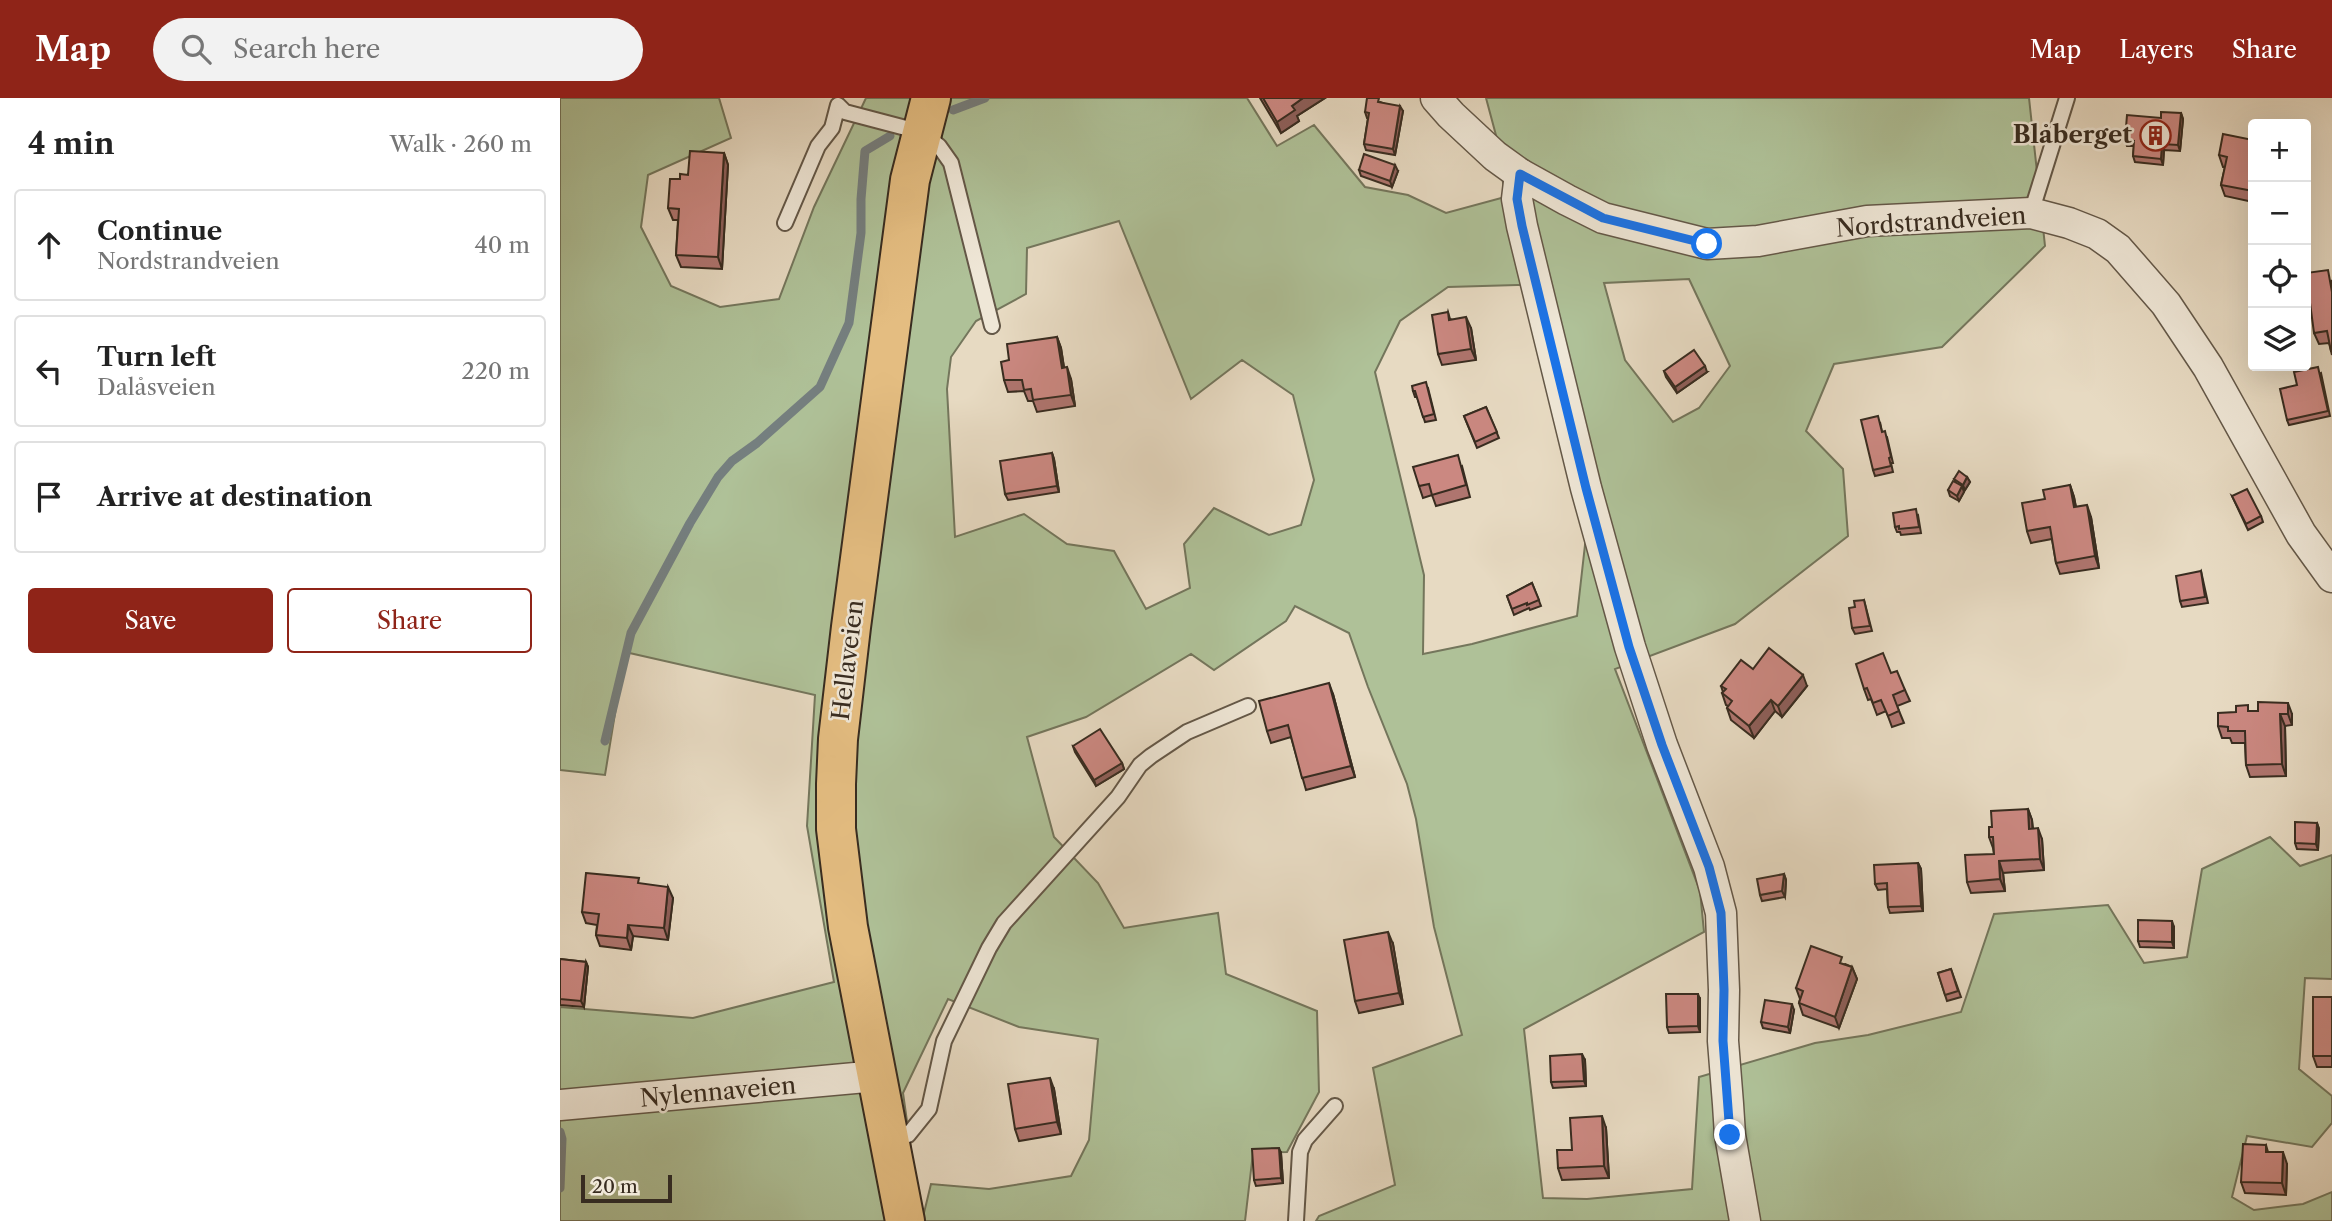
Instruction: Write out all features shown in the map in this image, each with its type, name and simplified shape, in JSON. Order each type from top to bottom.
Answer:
[{"type":"main road","name":"Hellaveien","points":[[905,1221],[841,880],[836,829],[836,784],[838,739],[851,627],[910,180],[926,115]]},
{"type":"street","name":"Nordstrandveien","points":[[1436,98],[1486,148],[1520,174],[1603,218],[1707,244],[1758,241],[1867,221],[2031,212],[2097,234],[2118,249],[2166,304],[2208,367],[2301,534],[2331,572]]},
{"type":"street","points":[[1520,174],[1517,199],[1522,226],[1612,588],[1662,745],[1709,867],[1721,913],[1727,1104],[1745,1221]]},
{"type":"street","name":"Nylennaveien","points":[[560,1105],[877,1076]]},
{"type":"lane","points":[[2031,212],[2067,98]]},
{"type":"lane","points":[[785,223],[818,146],[831,128],[838,105],[845,112],[926,115],[939,146],[951,163],[992,326]]},
{"type":"lane","points":[[890,1142],[908,1135],[929,1109],[944,1041],[1004,923],[1118,797],[1140,765],[1151,755],[1187,732],[1248,706]]},
{"type":"lane","points":[[1296,1221],[1300,1152],[1305,1140],[1335,1106]]},
{"type":"green space","points":[[560,98],[719,98],[731,138],[648,175],[641,227],[671,286],[720,307],[779,299],[814,207],[866,98],[1247,98],[1277,146],[1314,125],[1365,187],[1408,195],[1446,213],[1505,197],[1497,139],[1486,98],[2029,98],[2045,246],[1942,347],[1834,364],[1806,431],[1843,469],[1848,536],[1735,624],[1615,669],[1700,891],[1704,932],[1524,1029],[1543,1198],[1587,1199],[1692,1189],[1699,1077],[1815,1043],[1868,1035],[1961,1012],[1994,914],[2108,905],[2144,963],[2187,957],[2202,869],[2270,837],[2300,866],[2332,855],[2332,979],[2305,978],[2299,1069],[2332,1096],[2332,1123],[2312,1147],[2247,1136],[2232,1197],[2254,1210],[2303,1204],[2332,1192],[2332,1221],[1316,1221],[1319,1216],[1395,1185],[1373,1068],[1462,1035],[1434,927],[1416,819],[1407,784],[1349,633],[1295,606],[1286,621],[1214,670],[1191,654],[1086,717],[1027,737],[1054,837],[1098,883],[1124,928],[1218,913],[1226,974],[1317,1011],[1319,1092],[1287,1152],[1253,1153],[1245,1221],[922,1221],[931,1184],[989,1189],[1071,1176],[1089,1140],[1098,1039],[1019,1027],[948,999],[903,1093],[921,1221],[560,1221],[560,1007],[693,1018],[834,982],[807,826],[815,695],[625,652],[605,775],[560,770]],"holes":[[[1119,221],[1191,399],[1242,360],[1293,395],[1314,480],[1301,525],[1269,535],[1214,508],[1184,544],[1190,588],[1146,609],[1114,551],[1067,544],[1024,514],[955,537],[947,389],[951,357],[976,321],[1026,294],[1027,248]],[[1689,279],[1730,366],[1699,408],[1673,422],[1625,360],[1604,283]],[[1549,284],[1586,536],[1577,616],[1423,654],[1424,575],[1375,372],[1400,321],[1448,287]]]},
{"type":"building","points":[[1263,98],[1303,98],[1292,106],[1295,110],[1277,122]]},
{"type":"building","points":[[1367,98],[1379,98],[1378,102],[1400,106],[1393,149],[1364,144],[1369,113],[1365,112]]},
{"type":"building","name":"Blåberget","points":[[2161,112],[2181,113],[2178,145],[2162,144],[2161,159],[2133,156],[2134,141],[2125,140],[2127,115],[2161,118]]},
{"type":"building","points":[[2223,134],[2248,139],[2248,190],[2221,185],[2227,157],[2219,155]]},
{"type":"building","points":[[690,151],[724,153],[718,257],[676,255],[679,209],[668,208],[670,179],[680,179],[680,174],[688,175]]},
{"type":"building","points":[[1364,154],[1395,165],[1390,181],[1359,170]]},
{"type":"building","points":[[2328,270],[2332,292],[2332,351],[2327,331],[2314,333],[2311,272]]},
{"type":"building","points":[[1448,312],[1449,320],[1466,317],[1471,349],[1438,354],[1432,315]]},
{"type":"building","points":[[1057,337],[1062,368],[1067,367],[1071,395],[1033,400],[1031,389],[1024,390],[1022,380],[1004,380],[1001,362],[1009,360],[1007,344]]},
{"type":"building","points":[[1694,350],[1705,366],[1675,387],[1664,371]]},
{"type":"building","points":[[2318,367],[2328,411],[2287,420],[2280,389],[2297,385],[2294,372],[2311,371],[2311,368]]},
{"type":"building","points":[[1426,382],[1434,414],[1423,417],[1412,386]]},
{"type":"building","points":[[1486,407],[1497,432],[1475,442],[1464,416]]},
{"type":"building","points":[[1878,416],[1882,432],[1885,431],[1891,466],[1873,470],[1861,420]]},
{"type":"building","points":[[1052,453],[1057,486],[1005,494],[1000,461]]},
{"type":"building","points":[[1458,455],[1466,485],[1432,495],[1429,484],[1419,486],[1413,467]]},
{"type":"building","points":[[1959,471],[1967,477],[1963,485],[1954,479]]},
{"type":"building","points":[[1953,481],[1962,486],[1957,496],[1948,490]]},
{"type":"building","points":[[2070,485],[2074,507],[2087,505],[2095,556],[2056,563],[2050,527],[2027,531],[2022,503],[2045,499],[2043,490]]},
{"type":"building","points":[[2247,489],[2261,516],[2246,524],[2232,496]]},
{"type":"building","points":[[1916,509],[1919,527],[1895,527],[1893,513]]},
{"type":"building","points":[[2201,571],[2205,597],[2180,601],[2176,576]]},
{"type":"building","points":[[1532,583],[1539,600],[1512,609],[1507,596]]},
{"type":"building","points":[[1864,600],[1870,626],[1852,628],[1849,608],[1855,607],[1854,601]]},
{"type":"building","points":[[1769,648],[1803,675],[1778,706],[1771,700],[1749,726],[1727,708],[1732,701],[1722,693],[1726,689],[1721,686],[1741,660],[1753,669]]},
{"type":"building","points":[[1883,653],[1891,673],[1897,671],[1905,690],[1893,695],[1899,711],[1888,716],[1881,700],[1873,703],[1867,688],[1864,689],[1856,664]]},
{"type":"building","points":[[1329,683],[1351,766],[1302,778],[1288,725],[1267,731],[1259,701]]},
{"type":"building","points":[[2258,702],[2288,703],[2288,714],[2280,714],[2282,764],[2246,765],[2245,731],[2228,731],[2228,727],[2218,726],[2218,713],[2236,712],[2236,706],[2248,705],[2248,711],[2258,711]]},
{"type":"building","points":[[1100,729],[1122,763],[1094,780],[1073,746]]},
{"type":"building","points":[[2028,809],[2029,829],[2038,828],[2040,859],[1999,861],[2000,879],[1967,882],[1965,855],[1994,854],[1993,837],[1989,837],[1989,827],[1992,827],[1991,811]]},
{"type":"building","points":[[2295,822],[2317,823],[2316,844],[2295,843]]},
{"type":"building","points":[[1918,863],[1921,906],[1888,907],[1887,883],[1875,884],[1874,865]]},
{"type":"building","points":[[586,873],[639,878],[638,883],[668,887],[664,928],[628,925],[627,938],[596,935],[599,914],[582,912]]},
{"type":"building","points":[[1784,874],[1782,891],[1760,895],[1757,879]]},
{"type":"building","points":[[2138,920],[2172,921],[2172,942],[2138,941]]},
{"type":"building","points":[[1388,932],[1399,993],[1355,1001],[1344,940]]},
{"type":"building","points":[[1811,946],[1842,957],[1840,963],[1852,967],[1835,1017],[1799,1003],[1803,991],[1796,988]]},
{"type":"building","points":[[560,959],[586,962],[581,1001],[560,999]]},
{"type":"building","points":[[1951,969],[1958,991],[1945,995],[1938,973]]},
{"type":"building","points":[[1666,994],[1698,994],[1698,1026],[1667,1027]]},
{"type":"building","points":[[2313,997],[2332,997],[2332,1056],[2313,1056]]},
{"type":"building","points":[[1765,1000],[1792,1004],[1788,1027],[1761,1022]]},
{"type":"building","points":[[1582,1054],[1584,1081],[1551,1082],[1550,1056]]},
{"type":"building","points":[[1050,1078],[1057,1122],[1015,1129],[1008,1084]]},
{"type":"building","points":[[1602,1116],[1604,1166],[1558,1168],[1557,1150],[1572,1150],[1570,1118]]},
{"type":"building","points":[[2243,1144],[2266,1145],[2266,1152],[2283,1152],[2282,1183],[2241,1182]]},
{"type":"building","points":[[1279,1148],[1281,1178],[1254,1180],[1252,1149]]},
{"type":"waterway","points":[[953,110],[985,98]]},
{"type":"waterway","points":[[605,741],[631,633],[690,523],[718,477],[732,461],[757,443],[820,387],[849,323],[861,233],[865,151],[890,136]]},
{"type":"waterway","points":[[560,1132],[560,1188]]},
{"type":"place","name":"Blåberget","points":[[2155,135]]},
{"type":"route","points":[[1707,244],[1603,218],[1520,174],[1517,199],[1522,226],[1612,588],[1662,745],[1709,867],[1721,913],[1723,1041],[1730,1135]]}]
